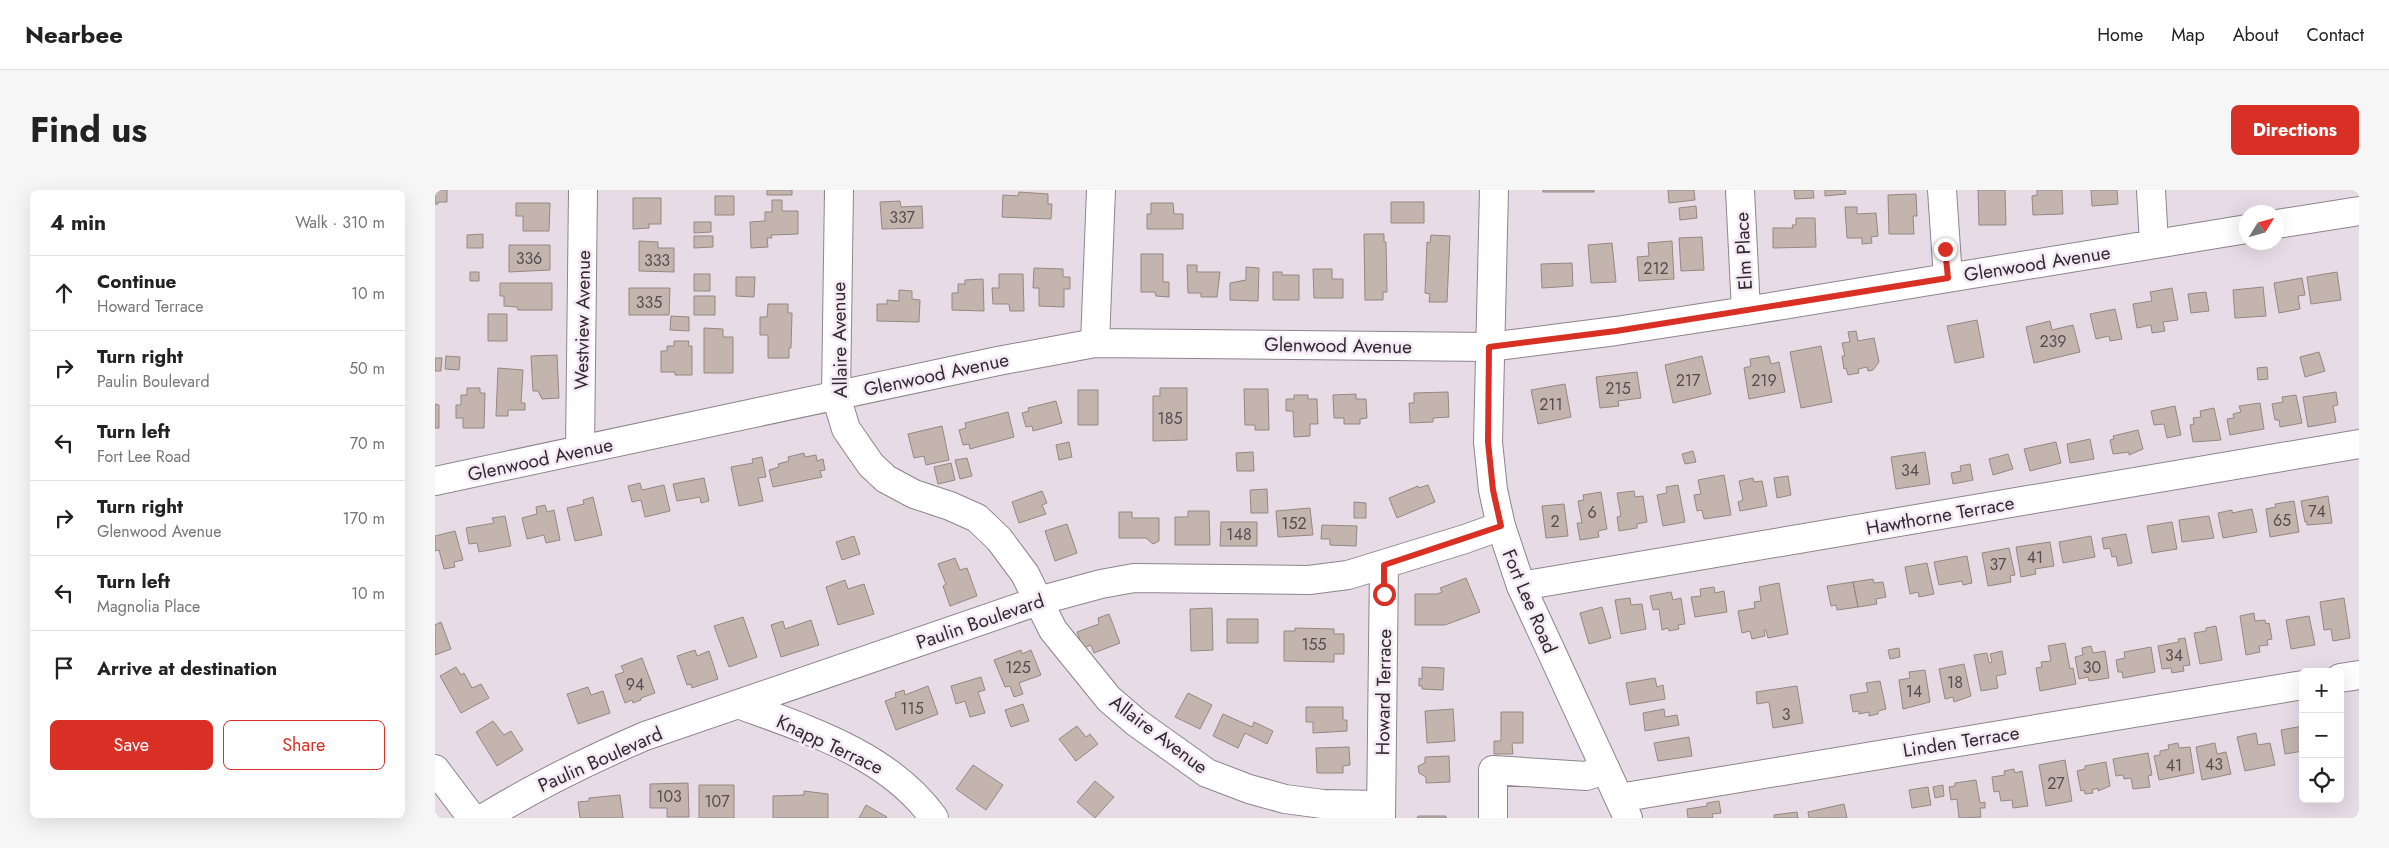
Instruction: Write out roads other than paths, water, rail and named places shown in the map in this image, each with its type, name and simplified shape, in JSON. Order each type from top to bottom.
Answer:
[{"type":"street","name":"Westview Avenue","points":[[581,450],[583,190]]},
{"type":"street","name":"Allaire Avenue","points":[[839,190],[836,396],[846,429],[871,465],[886,479],[914,494],[950,506],[977,518],[999,539],[1020,567],[1053,630],[1109,698],[1137,723],[1207,773],[1249,789],[1285,799],[1381,812]]},
{"type":"street","points":[[1095,343],[1101,190]]},
{"type":"street","name":"Fort Lee Road","points":[[1494,190],[1488,442],[1493,490],[1501,526],[1521,586],[1623,808]]},
{"type":"street","name":"Elm Place","points":[[1740,190],[1746,311]]},
{"type":"street","points":[[1942,190],[1948,278]]},
{"type":"street","points":[[2151,190],[2154,244]]},
{"type":"street","points":[[2357,190],[2359,225]]},
{"type":"street","points":[[2284,223],[2359,211]]},
{"type":"street","name":"Glenwood Avenue","points":[[435,481],[998,360],[1095,343],[1489,347],[1616,331],[1746,311],[2239,230]]},
{"type":"street","name":"Hawthorne Terrace","points":[[1521,586],[2359,444]]},
{"type":"street","name":"Paulin Boulevard","points":[[484,818],[585,762],[645,736],[1038,601],[1101,584],[1135,578],[1309,580],[1348,575],[1501,526]]},
{"type":"street","name":"Howard Terrace","points":[[1381,812],[1384,565]]},
{"type":"street","points":[[2344,677],[2359,675]]},
{"type":"street","name":"Linden Terrace","points":[[1623,808],[2299,686]]},
{"type":"street","name":"Knapp Terrace","points":[[738,704],[790,723],[881,766],[905,783],[934,818]]},
{"type":"street","points":[[435,770],[472,818]]},
{"type":"street","points":[[1493,818],[1493,770],[1586,776],[1606,770]]}]
